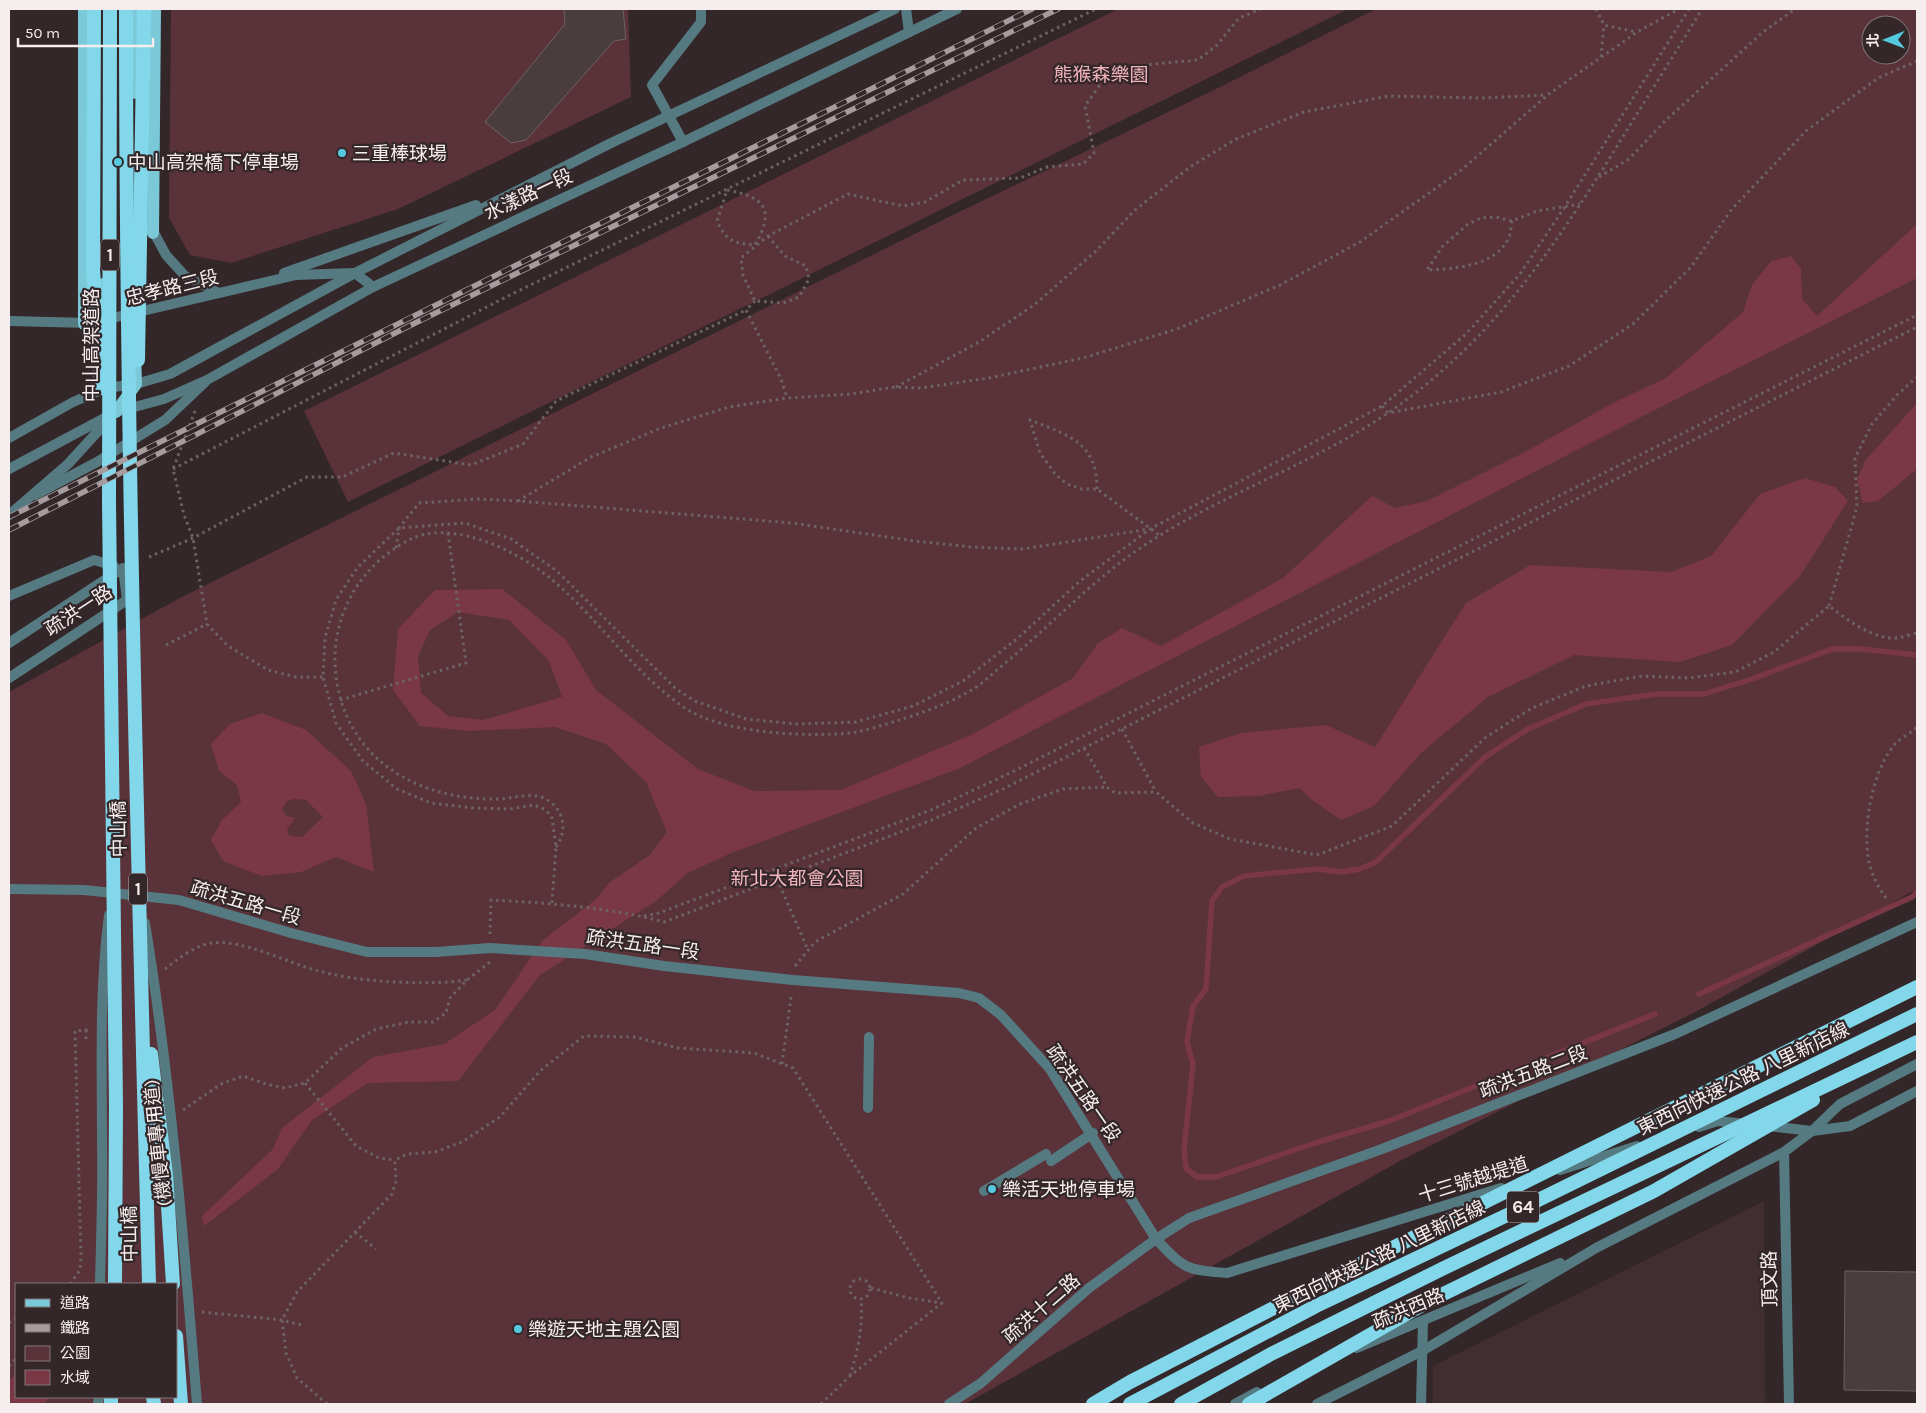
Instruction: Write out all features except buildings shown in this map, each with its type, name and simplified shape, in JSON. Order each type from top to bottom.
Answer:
[{"type":"highway","name":"1","points":[[94,9],[93,269],[109,502]]},
{"type":"highway","name":"中山高架道路","points":[[109,502],[110,9]]},
{"type":"highway","name":"中山高架道路","points":[[126,9],[130,493]]},
{"type":"highway","name":"1","points":[[130,493],[140,278],[144,9]]},
{"type":"highway","name":"中山橋","points":[[130,493],[149,1283]]},
{"type":"highway","name":"中山橋","points":[[109,502],[116,1283]]},
{"type":"highway","points":[[141,959],[166,1176],[173,1283]]},
{"type":"highway","points":[[1093,1404],[1130,1382],[1511,1188],[1917,987]]},
{"type":"highway","name":"東西向快速公路 八里新店線","points":[[1130,1404],[1316,1306],[1530,1204],[1917,1014]]},
{"type":"highway","points":[[1248,1404],[1431,1300],[1654,1191],[1911,1044]]},
{"type":"highway","name":"東西向快速公路 八里新店線","points":[[1181,1404],[1271,1354],[1444,1268],[1911,1044]]},
{"type":"highway","points":[[1130,1404],[1164,1380],[1204,1345]]},
{"type":"highway","points":[[178,1363],[181,1404]]},
{"type":"main road","name":"1","points":[[84,9],[84,324]]},
{"type":"main road","name":"1","points":[[105,9],[102,321],[106,388],[116,412]]},
{"type":"main road","name":"1","points":[[136,384],[134,315],[137,9]]},
{"type":"main road","points":[[153,233],[155,9]]},
{"type":"main road","points":[[116,412],[136,384]]},
{"type":"street","points":[[683,142],[671,116],[652,85],[701,22],[701,9]]},
{"type":"street","name":"水漾路一段","points":[[9,438],[73,402],[106,388],[136,384],[170,374],[355,273],[511,193],[609,144],[895,9]]},
{"type":"street","points":[[906,9],[909,32]]},
{"type":"street","name":"水漾路一段","points":[[9,469],[116,412],[164,399],[207,380],[373,287],[683,142],[957,9]]},
{"type":"street","points":[[135,171],[153,233],[166,255],[185,276],[219,293]]},
{"type":"street","points":[[253,285],[314,260],[511,193]]},
{"type":"street","points":[[253,285],[296,275],[355,273],[373,287]]},
{"type":"street","name":"忠孝路三段","points":[[9,321],[84,324],[134,315],[253,285]]},
{"type":"street","points":[[32,497],[97,462],[165,420],[207,380]]},
{"type":"street","points":[[9,515],[68,464],[84,444],[116,412]]},
{"type":"street","points":[[9,596],[94,560],[123,568]]},
{"type":"street","name":"疏洪一路","points":[[9,643],[123,568],[127,600],[9,678]]},
{"type":"street","points":[[100,1283],[102,972],[113,879]]},
{"type":"street","name":"(機慢車專用道)","points":[[138,879],[168,1078],[178,1173],[197,1404]]},
{"type":"street","name":"疏洪五路一段","points":[[9,889],[84,890],[136,897],[179,900],[290,933],[367,952],[436,952],[490,948],[585,954],[691,969],[793,980],[959,993],[979,998],[1001,1015],[1050,1069],[1092,1133],[1156,1238]]},
{"type":"street","name":"疏洪五路二段","points":[[1156,1238],[1189,1218],[1382,1148],[1675,1034],[1917,922]]},
{"type":"street","points":[[868,1108],[869,1037]]},
{"type":"street","name":"疏洪西路","points":[[1317,1404],[1422,1351],[1596,1248],[1784,1152],[1812,1131],[1840,1104],[1917,1064]]},
{"type":"street","name":"疏洪西路","points":[[1812,1131],[1850,1126],[1917,1091]]},
{"type":"street","name":"十三號越堤道","points":[[1156,1238],[1178,1263],[1197,1271],[1227,1274],[1718,1121],[1812,1131]]},
{"type":"street","points":[[984,1191],[1092,1133]]},
{"type":"street","name":"頂文路","points":[[1784,1152],[1789,1404]]},
{"type":"street","name":"疏洪十二路","points":[[949,1404],[982,1383],[1089,1288],[1156,1238]]},
{"type":"street","name":"疏洪西路","points":[[1234,1404],[1264,1388],[1596,1248]]},
{"type":"street","points":[[1421,1404],[1422,1321]]},
{"type":"path","points":[[173,469],[508,296],[1096,9]]},
{"type":"path","points":[[755,301],[743,275],[741,258],[768,236],[848,194],[903,206],[925,202],[964,180],[1020,178],[1047,167],[1083,164],[1094,153],[1085,106],[1104,79],[1132,66],[1198,60],[1217,45],[1239,18],[1261,9]]},
{"type":"path","points":[[1596,9],[1604,25],[1601,57]]},
{"type":"path","points":[[518,500],[591,457],[661,428],[730,407],[787,398],[851,394],[895,387],[921,388],[989,378],[1083,358],[1176,330],[1280,285],[1360,242],[1460,171],[1548,94],[1636,32],[1679,9]]},
{"type":"path","points":[[400,528],[465,523],[511,539],[557,571],[676,689],[694,701],[746,719],[796,724],[856,722],[913,706],[963,681],[1018,638],[1080,581],[1150,529],[1382,406],[1466,334],[1520,274],[1566,205],[1689,9]]},
{"type":"path","points":[[556,847],[562,838],[563,818],[553,803],[537,795],[495,799],[445,795],[408,781],[375,757],[356,732],[340,700],[334,665],[337,633],[350,597],[369,570],[396,549],[414,537],[448,533],[477,538],[510,551],[548,576],[648,676],[686,710],[736,727],[795,735],[857,732],[917,715],[974,689],[1025,648],[1117,564],[1159,535],[1349,438],[1388,413],[1444,371],[1488,328],[1524,286],[1597,178],[1702,9]]},
{"type":"path","points":[[1597,178],[1629,159],[1665,121],[1756,38],[1795,9]]},
{"type":"path","points":[[1604,25],[1636,32]]},
{"type":"path","points":[[1388,413],[1501,392],[1569,366],[1617,335],[1633,324],[1692,267],[1732,210],[1806,131],[1878,78],[1917,61]]},
{"type":"path","points":[[895,387],[979,342],[1034,305],[1096,250],[1135,210],[1190,167],[1236,139],[1304,112],[1389,96],[1482,98],[1548,94]]},
{"type":"path","points":[[727,190],[717,222],[724,236],[737,243],[755,245]]},
{"type":"path","points":[[727,190],[746,194],[760,201],[767,215],[764,230],[755,245]]},
{"type":"path","points":[[1512,222],[1509,237],[1496,254],[1481,262],[1444,270],[1427,270],[1442,247],[1468,224],[1481,218],[1496,217],[1512,222],[1537,211],[1580,204]]},
{"type":"path","points":[[149,557],[193,538],[307,477],[342,477],[394,453],[471,465],[523,444],[556,401],[746,310],[755,301],[783,303],[799,297],[810,279],[806,266],[784,256],[768,236]]},
{"type":"path","points":[[746,310],[781,379],[787,398]]},
{"type":"path","points":[[641,916],[659,912],[931,810],[1010,774],[1917,315]]},
{"type":"path","points":[[490,934],[490,900],[576,907],[641,916],[664,922],[932,820],[1003,789],[1917,328]]},
{"type":"path","points":[[1122,729],[1156,792],[1193,823],[1230,839],[1317,855],[1392,826],[1486,737],[1532,708],[1586,686],[1642,676],[1688,678],[1735,672],[1774,652],[1830,606],[1857,507],[1855,458],[1872,424],[1898,394],[1917,377]]},
{"type":"path","points":[[1382,406],[1388,413]]},
{"type":"path","points":[[197,407],[173,469],[184,515],[193,538],[207,624],[228,646],[268,670],[296,677],[323,677]]},
{"type":"path","points":[[1097,489],[1097,471],[1091,456],[1083,446],[1068,434],[1030,420],[1040,453],[1056,475],[1074,486],[1097,489],[1159,535]]},
{"type":"path","points":[[552,904],[556,847],[552,818],[546,810],[534,806],[510,809],[474,808],[430,803],[397,788],[362,761],[336,723],[323,677],[325,638],[336,600],[357,568],[400,528],[419,503],[478,498],[518,500],[792,523],[972,547],[1023,549],[1150,529]]},
{"type":"path","points":[[396,549],[400,528]]},
{"type":"path","points":[[340,700],[423,674],[466,663],[448,533]]},
{"type":"path","points":[[1830,606],[1843,616],[1878,636],[1898,638],[1917,633]]},
{"type":"path","points":[[166,645],[207,624]]},
{"type":"path","points":[[1886,898],[1877,885],[1868,857],[1869,812],[1879,772],[1896,743],[1917,728]]},
{"type":"path","points":[[1084,748],[1107,787],[1115,793],[1156,792]]},
{"type":"path","points":[[795,966],[815,942],[903,894],[976,828],[1020,804],[1063,789],[1107,787]]},
{"type":"path","points":[[777,879],[808,950]]},
{"type":"path","points":[[161,971],[197,948],[212,943],[235,944],[341,977],[424,983],[467,980]]},
{"type":"path","points":[[181,1112],[220,1084],[243,1076],[284,1088],[305,1083],[342,1048],[376,1028],[409,1022],[433,1022],[446,1013],[450,998],[467,980],[490,962]]},
{"type":"path","points":[[782,1064],[791,996]]},
{"type":"path","points":[[71,1283],[80,1270],[81,1258],[75,1030],[86,1030],[92,1024]]},
{"type":"path","points":[[305,1083],[356,1146],[379,1158],[395,1160],[407,1154],[434,1152],[462,1142],[500,1117],[540,1071],[584,1036],[635,1037],[678,1048],[754,1053],[793,1068],[942,1303]]},
{"type":"path","points":[[327,1404],[297,1378],[286,1353],[282,1320],[297,1292],[392,1194],[396,1181],[395,1160]]},
{"type":"path","points":[[355,1232],[376,1249]]},
{"type":"path","points":[[861,1300],[851,1295],[850,1289],[855,1280],[865,1279],[871,1288],[909,1298],[942,1303]]},
{"type":"path","points":[[861,1300],[866,1298],[871,1288]]},
{"type":"path","points":[[850,1376],[859,1347],[863,1322],[861,1300]]},
{"type":"path","points":[[821,1404],[850,1376],[942,1303]]},
{"type":"path","points":[[196,1312],[282,1320],[305,1326]]},
{"type":"shaded area","points":[[1764,1201],[1765,1404],[1433,1404],[1433,1366]]},
{"type":"green space","name":"三重棒球場","points":[[171,9],[628,9],[631,97],[398,209],[231,263],[190,255],[169,218]]},
{"type":"green space","name":"熊猴森樂園","points":[[1118,9],[1348,9],[348,502],[304,411]]},
{"type":"green space","name":"新北大都會公園","points":[[1376,9],[1917,9],[1917,889],[1695,1012],[1402,1160],[965,1404],[9,1404],[9,692],[178,599],[961,211],[1212,91]]},
{"type":"water","points":[[1917,224],[1917,278],[1647,414],[958,769],[731,853],[688,873],[656,901],[540,975],[458,1081],[368,1083],[312,1120],[278,1169],[204,1226],[202,1216],[273,1149],[282,1128],[373,1057],[444,1044],[495,1010],[542,941],[596,899],[610,882],[650,855],[667,832],[646,782],[606,744],[555,727],[469,731],[420,726],[393,690],[398,629],[435,590],[502,589],[566,640],[596,690],[698,769],[754,791],[841,790],[973,734],[1073,678],[1098,643],[1122,628],[1161,646],[1283,578],[1372,496],[1395,508],[1427,501],[1527,451],[1613,403],[1666,378],[1743,312],[1752,285],[1771,261],[1791,256],[1801,269],[1802,299],[1817,316]],"holes":[[[458,612],[509,620],[549,661],[562,697],[483,720],[448,716],[421,693],[418,656],[430,630]]]},
{"type":"water","points":[[1917,403],[1917,469],[1878,501],[1863,503],[1857,480],[1865,461]]},
{"type":"water","points":[[1805,478],[1835,487],[1848,501],[1800,576],[1732,645],[1680,662],[1574,655],[1488,697],[1421,753],[1374,806],[1341,820],[1312,800],[1300,788],[1259,796],[1218,797],[1201,777],[1199,747],[1241,733],[1326,725],[1375,747],[1466,603],[1530,565],[1671,572],[1711,556],[1760,494]]},
{"type":"water","points":[[262,713],[306,730],[351,771],[366,804],[374,872],[336,857],[301,872],[262,876],[223,861],[211,840],[222,820],[241,802],[237,785],[219,771],[211,744],[230,724]],"holes":[[[295,799],[306,800],[323,817],[302,837],[289,836],[287,829],[295,818],[286,816],[282,809],[287,801]]]},
{"type":"water","points":[[15,1374],[15,1398],[48,1398],[44,1404],[9,1404],[9,1381]]},
{"type":"waterway","points":[[1655,1014],[1389,1121],[1315,1143],[1216,1177],[1197,1177],[1186,1168],[1184,1150],[1193,1064],[1187,1042],[1193,1006],[1206,989],[1212,901],[1222,887],[1244,876],[1318,869],[1341,872],[1360,869],[1376,862],[1485,757],[1528,729],[1586,704],[1657,694],[1704,694],[1752,679],[1832,649],[1862,649],[1917,655]]},
{"type":"waterway","points":[[1699,994],[1912,897],[1917,892]]},
{"type":"railway","points":[[9,517],[1032,9]]},
{"type":"railway","points":[[9,530],[405,328],[1058,9]]},
{"type":"place","name":"三重棒球場","points":[[342,153]]},
{"type":"place","name":"中山高架橋下停車場","points":[[118,162]]},
{"type":"place","name":"樂活天地停車場","points":[[992,1189]]},
{"type":"place","name":"樂遊天地主題公園","points":[[518,1329]]}]
